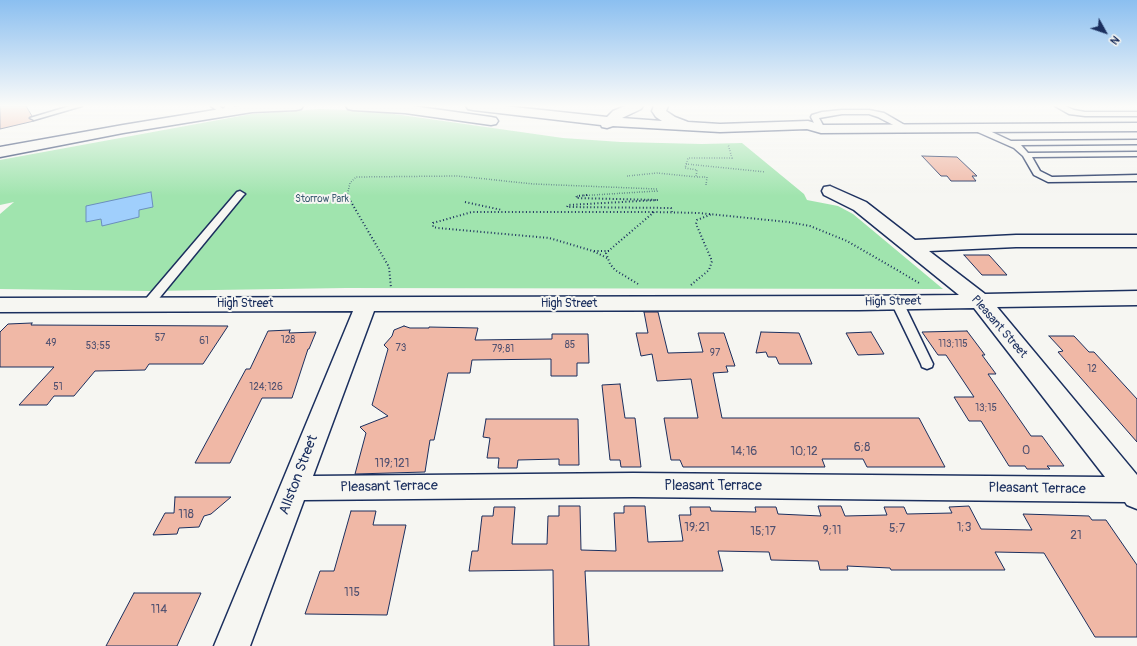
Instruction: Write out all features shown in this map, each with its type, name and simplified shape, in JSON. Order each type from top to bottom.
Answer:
[{"type":"street","points":[[0,141],[25,136]]},
{"type":"street","points":[[0,152],[85,136]]},
{"type":"street","points":[[671,136],[706,138],[754,136]]},
{"type":"street","name":"Pleasant Street","points":[[830,191],[860,206],[980,301],[1135,493]]},
{"type":"street","points":[[911,246],[1016,241],[1137,241]]},
{"type":"street","name":"High Street","points":[[0,304],[897,302],[1137,298]]},
{"type":"street","name":"Allston Street","points":[[232,646],[366,304]]},
{"type":"street","name":"Pleasant Terrace","points":[[294,488],[633,485],[1135,493]]},
{"type":"lane","points":[[996,136],[1017,146],[1026,155],[1037,173],[1051,180],[1137,178]]},
{"type":"lane","points":[[1010,142],[1137,142]]},
{"type":"lane","points":[[1026,155],[1137,154]]},
{"type":"lane","points":[[148,304],[240,194]]},
{"type":"lane","points":[[897,302],[927,364]]},
{"type":"path","points":[[696,177],[697,170],[686,168],[688,158],[732,158],[728,144]]},
{"type":"path","points":[[686,164],[765,172]]},
{"type":"path","points":[[628,176],[658,173],[707,177],[706,185]]},
{"type":"path","points":[[391,288],[389,267],[347,196],[350,183],[356,178],[457,176],[534,184],[657,189],[657,191],[577,196],[576,198],[657,198],[658,200],[568,205],[567,207],[671,208],[672,212]]},
{"type":"path","points":[[465,202],[506,211]]},
{"type":"path","points":[[642,285],[636,284],[615,270],[607,258],[593,251],[549,238],[433,227],[433,223],[472,212],[506,211],[672,212],[712,214],[788,222],[810,226],[848,241],[923,286]]},
{"type":"path","points":[[607,258],[606,253],[654,212]]},
{"type":"path","points":[[686,287],[692,285],[701,278],[709,270],[712,262],[708,249],[698,231],[696,224],[697,220],[712,214]]},
{"type":"path","points":[[593,251],[609,251]]},
{"type":"green space","name":"Storrow Park","points":[[130,136],[550,136],[621,142],[702,144],[742,143],[804,194],[807,200],[838,206],[853,214],[943,289],[346,288],[149,291],[0,289],[0,214],[14,202],[0,205],[0,160]]},
{"type":"water","points":[[151,192],[153,207],[139,210],[139,217],[102,226],[101,219],[86,222],[86,206]]},
{"type":"building","points":[[922,156],[957,157],[977,176],[972,176],[976,181],[951,181],[947,176],[941,176]]},
{"type":"building","points":[[964,255],[989,255],[1007,275],[982,275]]},
{"type":"building","points":[[644,312],[658,312],[668,353],[703,352],[698,333],[724,333],[735,366],[726,366],[728,372],[713,373],[722,418],[919,418],[945,467],[867,467],[863,459],[822,459],[825,467],[683,467],[680,460],[671,460],[664,418],[698,418],[691,379],[657,381],[652,354],[641,356],[636,333],[648,333]]},
{"type":"building","points":[[32,323],[31,325],[228,326],[203,364],[149,364],[145,370],[95,371],[74,396],[54,396],[47,405],[19,405],[54,367],[0,367],[0,332],[8,324]]},
{"type":"building","points":[[404,326],[410,328],[478,328],[475,340],[552,339],[552,334],[588,334],[589,363],[577,363],[577,376],[551,376],[551,359],[472,360],[470,373],[448,373],[434,440],[430,440],[425,472],[355,474],[366,433],[360,427],[388,416],[372,405],[388,349],[384,345],[392,336],[394,330]]},
{"type":"building","points":[[290,330],[289,333],[316,332],[308,349],[292,398],[262,398],[230,463],[195,463],[246,369],[250,369],[268,331]]},
{"type":"building","points":[[967,331],[985,355],[982,355],[996,374],[988,374],[1031,436],[1042,436],[1064,466],[1047,466],[1050,469],[1027,469],[1025,466],[1009,466],[981,421],[969,421],[954,397],[974,397],[946,355],[938,355],[922,332]]},
{"type":"building","points":[[761,332],[799,333],[812,364],[779,364],[776,357],[768,357],[766,352],[756,353]]},
{"type":"building","points":[[871,332],[884,354],[858,355],[846,333]]},
{"type":"building","points":[[1049,336],[1074,336],[1089,352],[1094,352],[1137,399],[1137,442],[1058,352],[1063,351]]},
{"type":"building","points":[[620,384],[625,418],[635,418],[641,467],[621,467],[620,460],[610,460],[602,385]]},
{"type":"building","points":[[486,419],[578,419],[579,465],[559,465],[559,459],[518,460],[517,468],[498,468],[499,458],[487,458],[490,438],[483,437]]},
{"type":"building","points":[[175,497],[231,497],[211,514],[204,516],[199,527],[179,528],[177,534],[153,535],[165,513],[174,513]]},
{"type":"building","points":[[559,506],[580,506],[581,550],[616,551],[614,513],[624,513],[624,506],[645,506],[648,542],[683,541],[679,515],[691,515],[690,507],[710,507],[711,511],[756,512],[755,507],[776,507],[778,514],[821,516],[818,506],[841,506],[845,516],[887,515],[884,507],[904,507],[907,514],[952,513],[949,507],[969,506],[981,529],[1032,530],[1023,514],[1089,516],[1092,520],[1106,520],[1137,565],[1137,637],[1095,637],[1044,553],[995,552],[1005,570],[891,570],[890,568],[847,566],[848,570],[820,570],[818,561],[771,560],[769,552],[718,551],[723,571],[585,571],[589,646],[554,646],[553,570],[469,571],[472,551],[478,551],[482,516],[493,516],[494,507],[515,507],[512,544],[547,544],[548,516],[559,516]]},
{"type":"building","points":[[351,511],[376,511],[373,525],[406,525],[387,615],[305,614],[320,571],[334,571]]},
{"type":"building","points":[[134,593],[201,593],[177,646],[106,646]]}]
